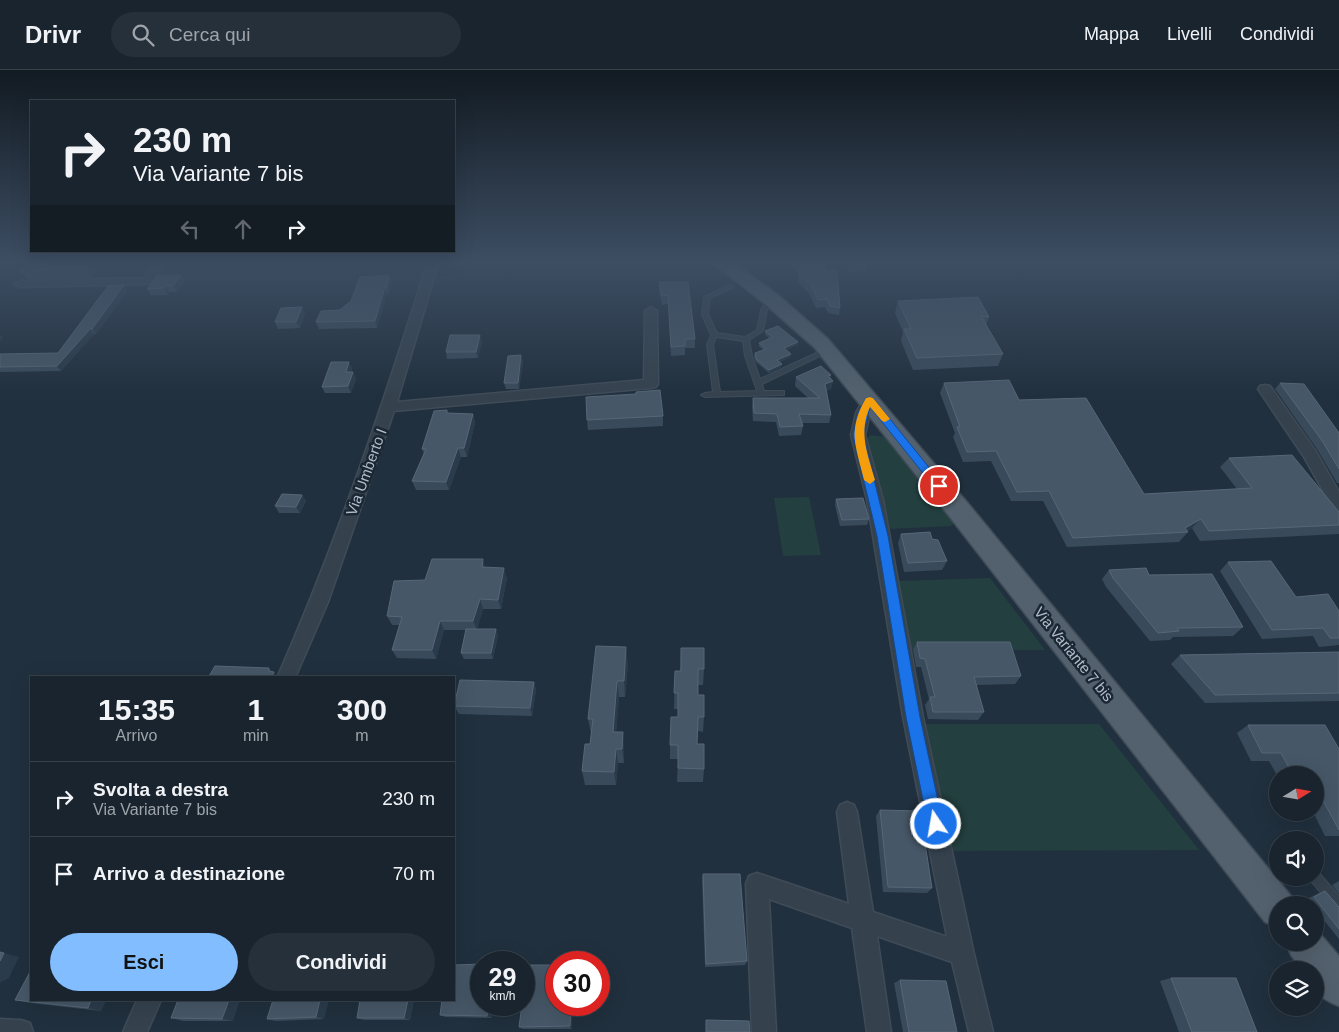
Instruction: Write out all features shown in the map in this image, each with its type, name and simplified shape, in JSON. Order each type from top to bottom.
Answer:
[{"type":"main road","name":"Via Variante 7 bis","points":[[779,306],[799,322],[870,400],[1261,877],[1271,896]]},
{"type":"main road","points":[[1311,951],[1339,987]]},
{"type":"street","name":"Via Umberto I","points":[[287,676],[318,602],[389,408],[420,306]]},
{"type":"street","points":[[389,408],[651,384],[651,311]]},
{"type":"street","points":[[1265,389],[1310,454],[1339,506]]},
{"type":"street","points":[[870,400],[863,413],[858,435],[882,536],[913,717],[962,954],[981,1032]]},
{"type":"street","points":[[847,812],[879,1032]]},
{"type":"street","points":[[764,1032],[757,884],[962,954]]},
{"type":"street","points":[[135,1032],[149,1001]]},
{"type":"street","points":[[0,1031],[21,1032]]},
{"type":"lane","points":[[705,306],[705,314],[714,335],[710,345],[717,394]]},
{"type":"lane","points":[[714,335],[746,339],[760,331],[766,306]]},
{"type":"lane","points":[[746,339],[746,352],[761,393]]},
{"type":"lane","points":[[758,383],[827,351]]},
{"type":"lane","points":[[705,395],[781,393]]},
{"type":"lane","points":[[1323,886],[1339,905]]},
{"type":"green space","points":[[871,435],[886,437],[892,443],[955,523],[951,526],[889,529],[865,440]]},
{"type":"green space","points":[[809,497],[821,555],[783,556],[774,498]]},
{"type":"green space","points":[[990,578],[1045,650],[909,650],[897,581]]},
{"type":"green space","points":[[924,724],[1099,724],[1199,850],[950,851]]},
{"type":"building","points":[[93,306],[109,306],[92,329],[57,366],[0,367],[0,354],[58,353]]},
{"type":"building","points":[[345,306],[379,306],[375,321],[316,322],[321,311],[340,310]]},
{"type":"building","points":[[669,306],[691,306],[695,339],[685,339],[685,346],[671,347]]},
{"type":"building","points":[[900,306],[983,306],[989,317],[981,316],[1003,354],[917,358],[904,329],[911,329]]},
{"type":"building","points":[[302,307],[296,322],[275,322],[281,308]]},
{"type":"building","points":[[778,326],[798,342],[784,348],[791,354],[777,360],[782,364],[769,370],[756,359],[755,353],[766,349],[759,343],[773,337],[765,331]]},
{"type":"building","points":[[450,335],[480,335],[476,352],[446,352]]},
{"type":"building","points":[[521,355],[518,383],[504,383],[508,356]]},
{"type":"building","points":[[331,362],[349,362],[346,372],[353,372],[348,386],[322,387]]},
{"type":"building","points":[[821,366],[831,375],[828,376],[833,381],[825,384],[831,415],[799,414],[803,426],[780,427],[777,414],[754,413],[753,398],[820,398],[796,377]]},
{"type":"building","points":[[1009,380],[1019,400],[1086,398],[1144,494],[1252,488],[1229,458],[1292,455],[1339,512],[1339,525],[1209,531],[1201,519],[1185,528],[1188,532],[1073,538],[1049,491],[1017,492],[996,451],[967,452],[957,427],[960,427],[944,383]]},
{"type":"building","points":[[1280,383],[1304,384],[1339,433],[1339,469],[1323,442]]},
{"type":"building","points":[[660,390],[663,416],[587,420],[586,397],[636,394],[636,392]]},
{"type":"building","points":[[447,410],[447,413],[473,414],[464,448],[458,448],[446,482],[412,481],[426,449],[422,449],[434,411]]},
{"type":"building","points":[[282,494],[302,495],[296,507],[275,506]]},
{"type":"building","points":[[863,498],[869,519],[842,520],[836,499]]},
{"type":"building","points":[[930,532],[932,539],[938,540],[947,561],[908,563],[901,534]]},
{"type":"building","points":[[432,559],[483,559],[482,567],[504,568],[498,600],[480,599],[473,621],[440,621],[432,650],[392,650],[402,617],[387,616],[394,581],[425,580]]},
{"type":"building","points":[[1271,561],[1296,597],[1328,594],[1339,611],[1339,638],[1330,638],[1323,628],[1272,630],[1228,562]]},
{"type":"building","points":[[1146,568],[1149,575],[1212,574],[1243,627],[1177,628],[1179,631],[1158,633],[1113,578],[1109,570]]},
{"type":"building","points":[[466,629],[496,629],[491,653],[461,653]]},
{"type":"building","points":[[917,642],[1010,642],[1021,676],[974,677],[984,712],[933,712],[930,697],[935,697],[925,659],[920,658]]},
{"type":"building","points":[[596,646],[626,647],[624,681],[617,681],[613,732],[623,732],[622,749],[616,749],[614,772],[582,771],[585,744],[590,744],[593,719],[588,719]]},
{"type":"building","points":[[681,648],[704,648],[704,669],[698,669],[698,695],[704,695],[704,717],[698,717],[697,744],[704,744],[704,769],[678,768],[678,745],[670,745],[671,717],[678,717],[678,693],[674,693],[675,671],[681,671]]},
{"type":"building","points":[[1339,652],[1339,693],[1215,695],[1180,655]]},
{"type":"building","points":[[215,666],[269,668],[269,671],[274,672],[272,676],[209,676]]},
{"type":"building","points":[[460,680],[534,682],[530,708],[455,706]]},
{"type":"building","points":[[1248,725],[1325,725],[1339,749],[1339,830],[1324,802],[1324,766],[1288,766],[1281,753],[1262,753]]},
{"type":"building","points":[[880,810],[920,811],[932,888],[888,887]]},
{"type":"building","points":[[703,874],[740,874],[747,961],[706,964]]},
{"type":"building","points":[[1325,891],[1339,907],[1339,929],[1324,910],[1324,896],[1316,896]]},
{"type":"building","points":[[0,952],[4,953],[0,961]]},
{"type":"building","points":[[470,964],[470,1016],[440,1015],[442,1001],[455,1001],[455,965]]},
{"type":"building","points":[[535,965],[545,965],[545,1016],[570,1016],[570,1026],[519,1027],[520,1016],[535,1016]]},
{"type":"building","points":[[30,972],[30,1001],[91,1001],[88,1008],[15,1000]]},
{"type":"building","points":[[1171,978],[1236,978],[1257,1032],[1192,1032]]},
{"type":"building","points":[[900,980],[946,981],[957,1032],[909,1032]]},
{"type":"building","points":[[178,1001],[229,1001],[222,1019],[171,1018]]},
{"type":"building","points":[[273,1001],[320,1001],[316,1017],[267,1019]]},
{"type":"building","points":[[360,1001],[408,1001],[404,1018],[357,1018]]},
{"type":"building","points":[[706,1020],[749,1021],[750,1032],[706,1032]]},
{"type":"slow traffic","points":[[870,480],[858,435],[863,413],[870,400],[885,419]]},
{"type":"route","points":[[936,824],[913,717],[875,500],[858,435],[863,413],[870,400],[939,486]]}]
